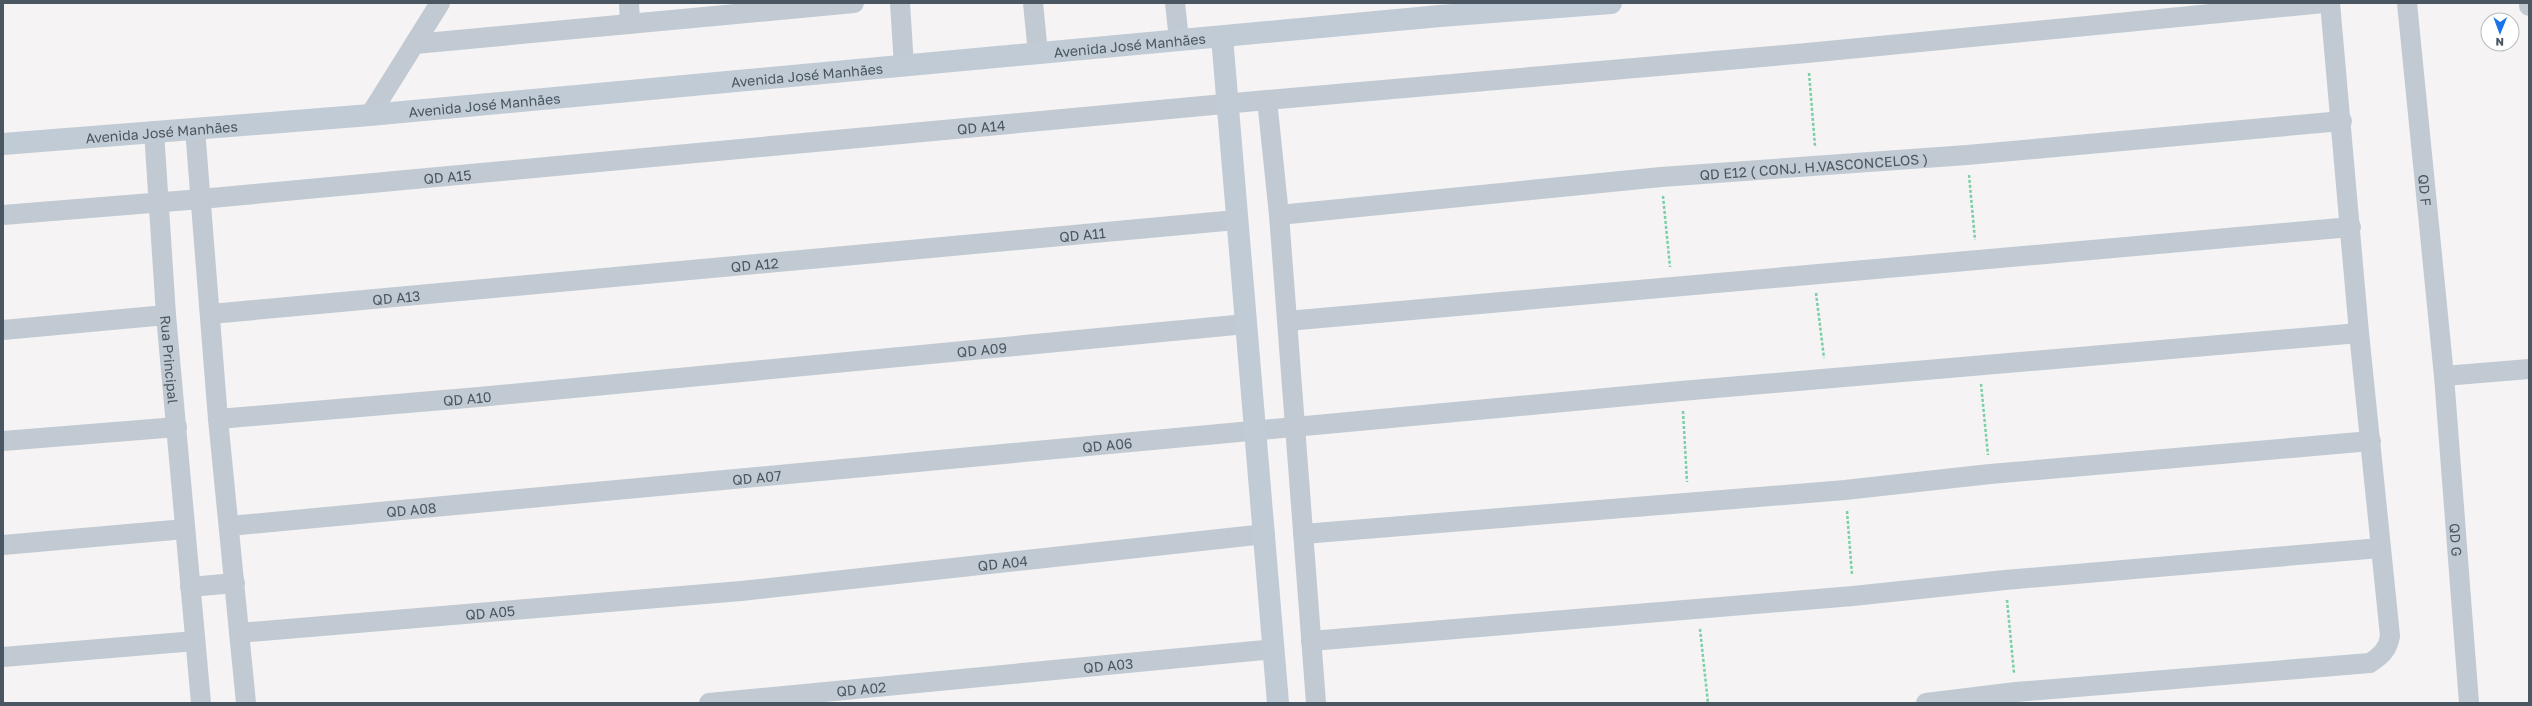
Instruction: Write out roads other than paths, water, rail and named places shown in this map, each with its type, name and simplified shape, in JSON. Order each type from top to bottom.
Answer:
[{"type":"street","points":[[370,115],[440,3]]},
{"type":"street","points":[[629,3],[630,24]]},
{"type":"street","points":[[415,44],[630,24],[765,7],[854,3]]},
{"type":"street","points":[[900,3],[904,66]]},
{"type":"street","points":[[1033,3],[1038,53]]},
{"type":"street","points":[[1175,3],[1179,40]]},
{"type":"street","name":"Avenida José Manhães","points":[[3,144],[370,115],[1222,37],[1440,10],[1611,3]]},
{"type":"street","name":"QD A14","points":[[694,153],[1267,100],[1807,53],[2324,3]]},
{"type":"street","points":[[1926,703],[2016,692],[2370,662],[2381,656],[2388,646],[2390,636],[2359,333],[2342,121],[2330,3]]},
{"type":"street","name":"QD F","points":[[2407,3],[2444,376]]},
{"type":"street","points":[[1222,37],[1236,220],[1265,534],[1278,703]]},
{"type":"street","points":[[1267,100],[1279,215],[1316,703]]},
{"type":"street","name":"QD E12 ( CONJ. H.VASCONCELOS )","points":[[1279,215],[1661,177],[1967,155],[2342,121]]},
{"type":"street","points":[[195,129],[211,314],[218,419],[246,703]]},
{"type":"street","name":"Rua Principal","points":[[154,131],[166,315],[190,587],[202,703]]},
{"type":"street","name":"QD A15","points":[[3,214],[158,201],[201,199],[694,153]]},
{"type":"street","name":"QD A11","points":[[928,247],[1236,220]]},
{"type":"street","points":[[1287,320],[1672,288],[2351,226]]},
{"type":"street","name":"QD A12","points":[[581,280],[928,247]]},
{"type":"street","name":"QD A13","points":[[211,314],[581,280]]},
{"type":"street","points":[[3,330],[166,315]]},
{"type":"street","name":"QD A09","points":[[716,374],[1246,324]]},
{"type":"street","name":"QD A06","points":[[921,462],[1681,391],[2359,333]]},
{"type":"street","points":[[2444,376],[2529,369]]},
{"type":"street","name":"QD A10","points":[[218,419],[716,374]]},
{"type":"street","name":"QD G","points":[[2444,376],[2468,703]]},
{"type":"street","points":[[3,441],[177,427]]},
{"type":"street","points":[[1303,534],[1845,490],[1990,474],[2371,441]]},
{"type":"street","name":"QD A07","points":[[593,493],[921,462]]},
{"type":"street","name":"QD A08","points":[[229,526],[593,493]]},
{"type":"street","points":[[3,546],[185,529]]},
{"type":"street","name":"QD A04","points":[[741,591],[1265,534]]},
{"type":"street","points":[[1311,641],[1853,596],[2005,580],[2380,548]]},
{"type":"street","points":[[190,587],[235,583]]},
{"type":"street","name":"QD A05","points":[[239,634],[741,591]]},
{"type":"street","points":[[3,657],[195,640]]},
{"type":"street","name":"QD A03","points":[[942,680],[1274,649]]},
{"type":"street","name":"QD A02","points":[[709,703],[942,680]]}]
